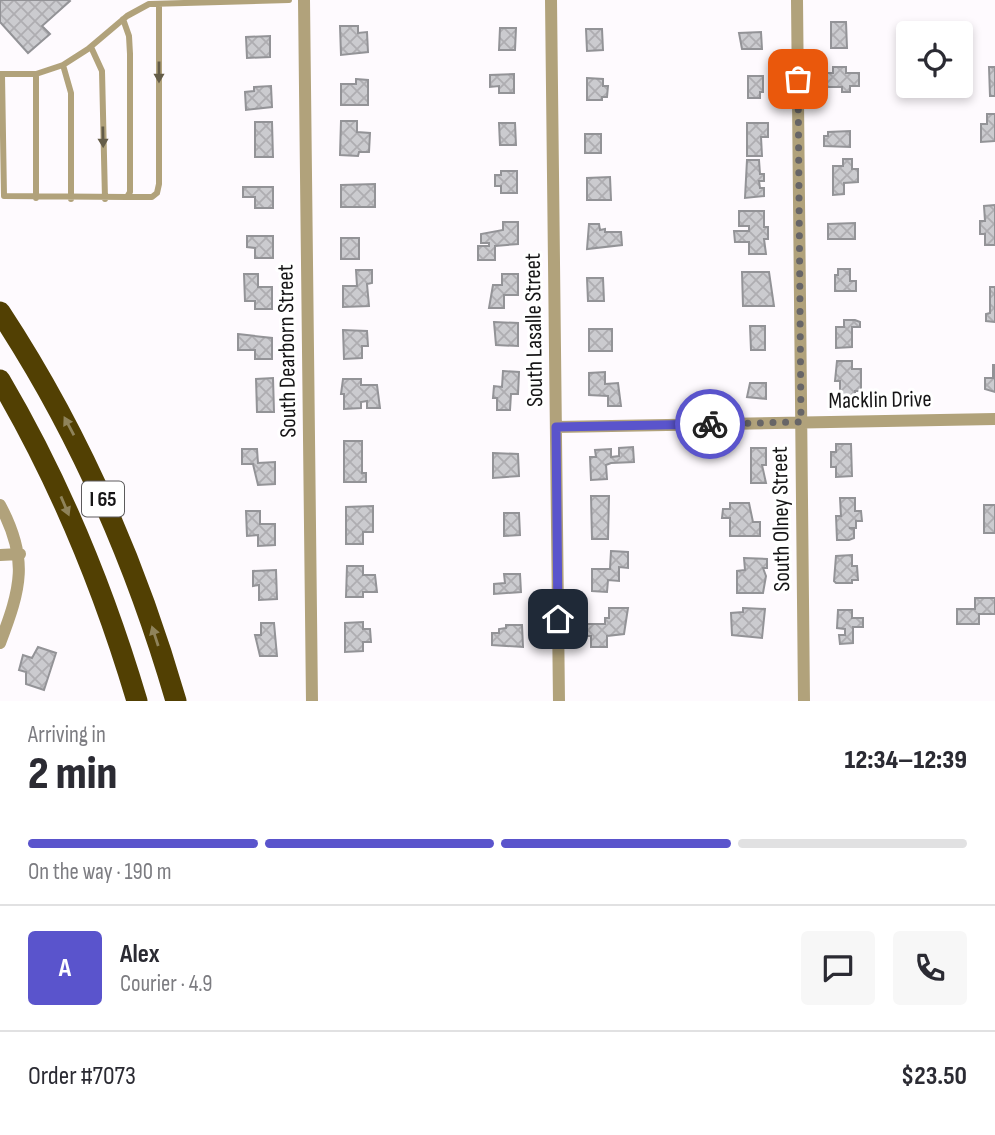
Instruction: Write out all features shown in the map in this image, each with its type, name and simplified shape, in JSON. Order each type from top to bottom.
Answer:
[{"type":"highway","name":"I 65","points":[[0,312],[37,371],[88,463],[142,598],[176,701]]},
{"type":"highway","name":"I 65","points":[[0,380],[61,496],[106,607],[137,701]]},
{"type":"street","name":"South Dearborn Street","points":[[304,0],[312,701]]},
{"type":"street","name":"South Lasalle Street","points":[[551,0],[559,701]]},
{"type":"street","name":"South Olney Street","points":[[797,0],[804,701]]},
{"type":"street","name":"Macklin Drive","points":[[556,427],[995,419]]},
{"type":"street","points":[[0,505],[15,535],[20,554],[17,595],[0,643]]},
{"type":"street","points":[[0,555],[20,554]]},
{"type":"lane","points":[[134,0],[137,10]]},
{"type":"lane","points":[[159,4],[157,193],[152,197],[105,199],[4,195],[1,75],[36,74],[63,65],[91,47],[123,19],[149,4],[289,0]]},
{"type":"lane","points":[[123,19],[129,36],[130,54],[130,192],[127,197]]},
{"type":"lane","points":[[91,47],[102,71],[105,199]]},
{"type":"lane","points":[[63,65],[71,93],[71,198]]},
{"type":"lane","points":[[36,74],[36,198]]},
{"type":"building","points":[[0,0],[70,1],[42,26],[50,34],[28,53],[0,22]]},
{"type":"building","points":[[831,22],[846,22],[847,48],[831,48]]},
{"type":"building","points":[[340,26],[358,26],[358,33],[367,32],[368,52],[341,55]]},
{"type":"building","points":[[500,28],[516,28],[515,50],[499,50]]},
{"type":"building","points":[[586,29],[602,29],[603,50],[587,51]]},
{"type":"building","points":[[761,32],[762,49],[742,49],[739,33]]},
{"type":"building","points":[[270,36],[270,57],[247,58],[246,37]]},
{"type":"building","points":[[833,67],[846,67],[846,73],[859,73],[859,86],[850,86],[850,92],[842,92],[842,87],[827,87],[827,73],[833,73]]},
{"type":"building","points":[[989,67],[995,67],[995,96],[990,96]]},
{"type":"building","points":[[514,74],[514,93],[499,93],[499,86],[490,87],[490,75]]},
{"type":"building","points":[[748,76],[763,76],[763,92],[760,92],[760,98],[748,98]]},
{"type":"building","points":[[587,78],[603,79],[603,86],[608,86],[607,97],[602,97],[602,100],[587,100]]},
{"type":"building","points":[[356,79],[368,80],[368,105],[341,105],[341,84],[356,84]]},
{"type":"building","points":[[271,86],[272,107],[246,110],[245,92],[254,91],[254,87]]},
{"type":"building","points":[[987,114],[995,114],[995,141],[981,142],[981,124],[987,124]]},
{"type":"building","points":[[341,121],[357,121],[357,132],[370,133],[369,152],[359,152],[358,156],[340,155]]},
{"type":"building","points":[[255,122],[272,122],[273,157],[255,157]]},
{"type":"building","points":[[499,123],[515,123],[516,145],[500,145]]},
{"type":"building","points":[[747,123],[768,123],[768,137],[761,137],[762,156],[747,156]]},
{"type":"building","points":[[850,131],[850,147],[824,146],[824,136],[828,136],[828,132]]},
{"type":"building","points":[[585,134],[601,134],[601,153],[585,153]]},
{"type":"building","points":[[843,159],[852,159],[852,169],[858,169],[858,182],[844,183],[844,194],[833,195],[833,166],[843,166]]},
{"type":"building","points":[[747,160],[759,160],[760,174],[764,174],[764,181],[759,181],[760,188],[764,188],[764,196],[745,198]]},
{"type":"building","points":[[501,171],[517,171],[517,193],[501,193],[501,186],[495,186],[495,175],[501,175]]},
{"type":"building","points":[[610,177],[611,200],[587,200],[587,178]]},
{"type":"building","points":[[375,184],[375,207],[341,207],[341,185]]},
{"type":"building","points":[[243,187],[273,187],[273,208],[255,208],[255,197],[243,197]]},
{"type":"building","points":[[995,205],[995,245],[985,245],[985,234],[980,234],[980,221],[985,221],[984,206]]},
{"type":"building","points":[[739,211],[764,211],[764,227],[768,227],[768,239],[764,239],[766,254],[749,254],[749,242],[735,242],[734,231],[749,231],[749,226],[739,226]]},
{"type":"building","points":[[503,222],[518,222],[518,244],[495,246],[495,260],[478,260],[478,246],[489,246],[489,243],[481,243],[481,234],[503,230]]},
{"type":"building","points":[[855,223],[855,239],[828,239],[828,224]]},
{"type":"building","points":[[589,224],[599,224],[600,230],[605,229],[605,232],[621,232],[622,245],[587,249]]},
{"type":"building","points":[[247,236],[273,236],[273,258],[255,258],[255,248],[247,247]]},
{"type":"building","points":[[341,238],[359,238],[359,259],[341,259]]},
{"type":"building","points":[[838,269],[850,269],[850,281],[856,281],[856,291],[835,291],[835,275],[838,275]]},
{"type":"building","points":[[356,270],[372,270],[372,283],[367,284],[369,306],[343,307],[343,286],[357,286]]},
{"type":"building","points":[[742,272],[769,272],[774,306],[743,306]]},
{"type":"building","points":[[244,274],[258,274],[258,287],[272,287],[272,309],[255,309],[255,301],[245,301]]},
{"type":"building","points":[[502,274],[518,274],[518,295],[504,295],[504,308],[489,308],[493,285],[502,285]]},
{"type":"building","points":[[587,278],[603,278],[604,301],[588,301]]},
{"type":"building","points":[[990,287],[995,287],[995,322],[986,321],[986,314],[990,313]]},
{"type":"building","points":[[844,320],[860,322],[860,327],[852,327],[852,347],[836,348],[836,327],[844,327]]},
{"type":"building","points":[[494,322],[518,323],[518,346],[496,345]]},
{"type":"building","points":[[750,326],[765,326],[765,350],[751,350]]},
{"type":"building","points":[[589,329],[612,329],[612,351],[589,351]]},
{"type":"building","points":[[343,330],[367,331],[368,346],[362,346],[362,358],[344,359]]},
{"type":"building","points":[[238,334],[272,338],[272,359],[255,359],[255,350],[238,350]]},
{"type":"building","points":[[837,361],[852,361],[852,369],[861,369],[861,391],[855,391],[855,397],[840,397],[840,381],[835,381]]},
{"type":"building","points":[[993,365],[995,392],[985,389],[985,378],[993,378]]},
{"type":"building","points":[[503,371],[519,372],[518,394],[511,394],[510,410],[497,410],[497,398],[493,398],[494,386],[502,387]]},
{"type":"building","points":[[605,372],[605,384],[618,383],[621,406],[608,406],[608,396],[589,395],[589,373]]},
{"type":"building","points":[[273,378],[274,412],[257,412],[256,379]]},
{"type":"building","points":[[343,379],[361,379],[361,385],[377,385],[380,408],[367,408],[367,401],[361,402],[361,408],[344,409],[344,394],[341,394]]},
{"type":"building","points":[[750,383],[766,383],[766,399],[747,397]]},
{"type":"building","points":[[344,441],[362,441],[362,473],[366,473],[366,482],[344,482]]},
{"type":"building","points":[[836,444],[851,444],[852,476],[836,477],[836,467],[831,467],[831,452],[836,452]]},
{"type":"building","points":[[633,447],[634,462],[606,465],[607,479],[591,480],[590,457],[596,457],[595,450],[611,449],[611,457],[619,456],[619,448]]},
{"type":"building","points":[[751,448],[766,448],[766,465],[762,465],[766,483],[751,483]]},
{"type":"building","points":[[242,449],[257,449],[258,463],[275,462],[275,484],[258,485],[253,464],[242,464]]},
{"type":"building","points":[[493,453],[518,454],[519,476],[493,478]]},
{"type":"building","points":[[591,496],[609,496],[608,539],[592,539]]},
{"type":"building","points":[[840,498],[855,498],[855,511],[861,511],[862,521],[856,521],[856,528],[849,528],[854,529],[854,538],[849,540],[837,540],[836,516],[841,516]]},
{"type":"building","points":[[730,503],[749,503],[753,522],[760,522],[760,536],[730,536],[730,518],[722,518],[723,509],[730,509]]},
{"type":"building","points":[[984,505],[995,505],[995,533],[984,533]]},
{"type":"building","points":[[373,506],[373,532],[363,532],[363,544],[346,544],[346,507]]},
{"type":"building","points":[[246,511],[260,511],[260,524],[275,524],[275,545],[258,546],[258,535],[247,536]]},
{"type":"building","points":[[504,513],[519,513],[520,535],[504,536]]},
{"type":"building","points":[[611,551],[628,552],[628,568],[619,567],[619,581],[608,580],[607,592],[592,591],[592,569],[610,569]]},
{"type":"building","points":[[852,555],[852,566],[857,566],[858,580],[852,580],[852,583],[836,583],[836,556]]},
{"type":"building","points":[[744,558],[767,559],[767,568],[763,568],[766,576],[763,593],[737,593],[737,571],[745,570]]},
{"type":"building","points":[[347,566],[363,566],[363,575],[375,575],[377,592],[363,592],[363,597],[346,597]]},
{"type":"building","points":[[276,570],[277,599],[259,600],[259,585],[253,586],[253,571]]},
{"type":"building","points":[[504,574],[520,574],[521,592],[494,594],[494,584],[505,583]]},
{"type":"building","points":[[975,598],[995,598],[995,614],[979,614],[979,624],[957,624],[957,609],[975,609]]},
{"type":"building","points":[[609,608],[628,608],[624,634],[607,636],[607,647],[591,647],[591,636],[586,636],[586,624],[605,624],[605,618],[609,618]]},
{"type":"building","points":[[743,608],[765,609],[762,638],[732,635],[731,613],[743,612]]},
{"type":"building","points":[[838,610],[852,610],[852,618],[863,618],[863,627],[853,627],[853,643],[840,644],[839,635],[845,635],[845,629],[837,628]]},
{"type":"building","points":[[363,622],[363,629],[370,629],[371,642],[363,642],[363,651],[345,652],[345,623]]},
{"type":"building","points":[[261,623],[274,623],[277,656],[260,656],[255,635],[261,635]]},
{"type":"building","points":[[506,625],[522,625],[523,647],[492,645],[492,633],[499,633],[499,629],[506,628]]},
{"type":"building","points":[[38,647],[56,653],[44,690],[26,684],[26,672],[19,670],[23,655],[32,658]]},
{"type":"way so far","points":[[710,424],[801,422],[798,79]]},
{"type":"route","points":[[558,619],[556,427],[710,424]]}]
